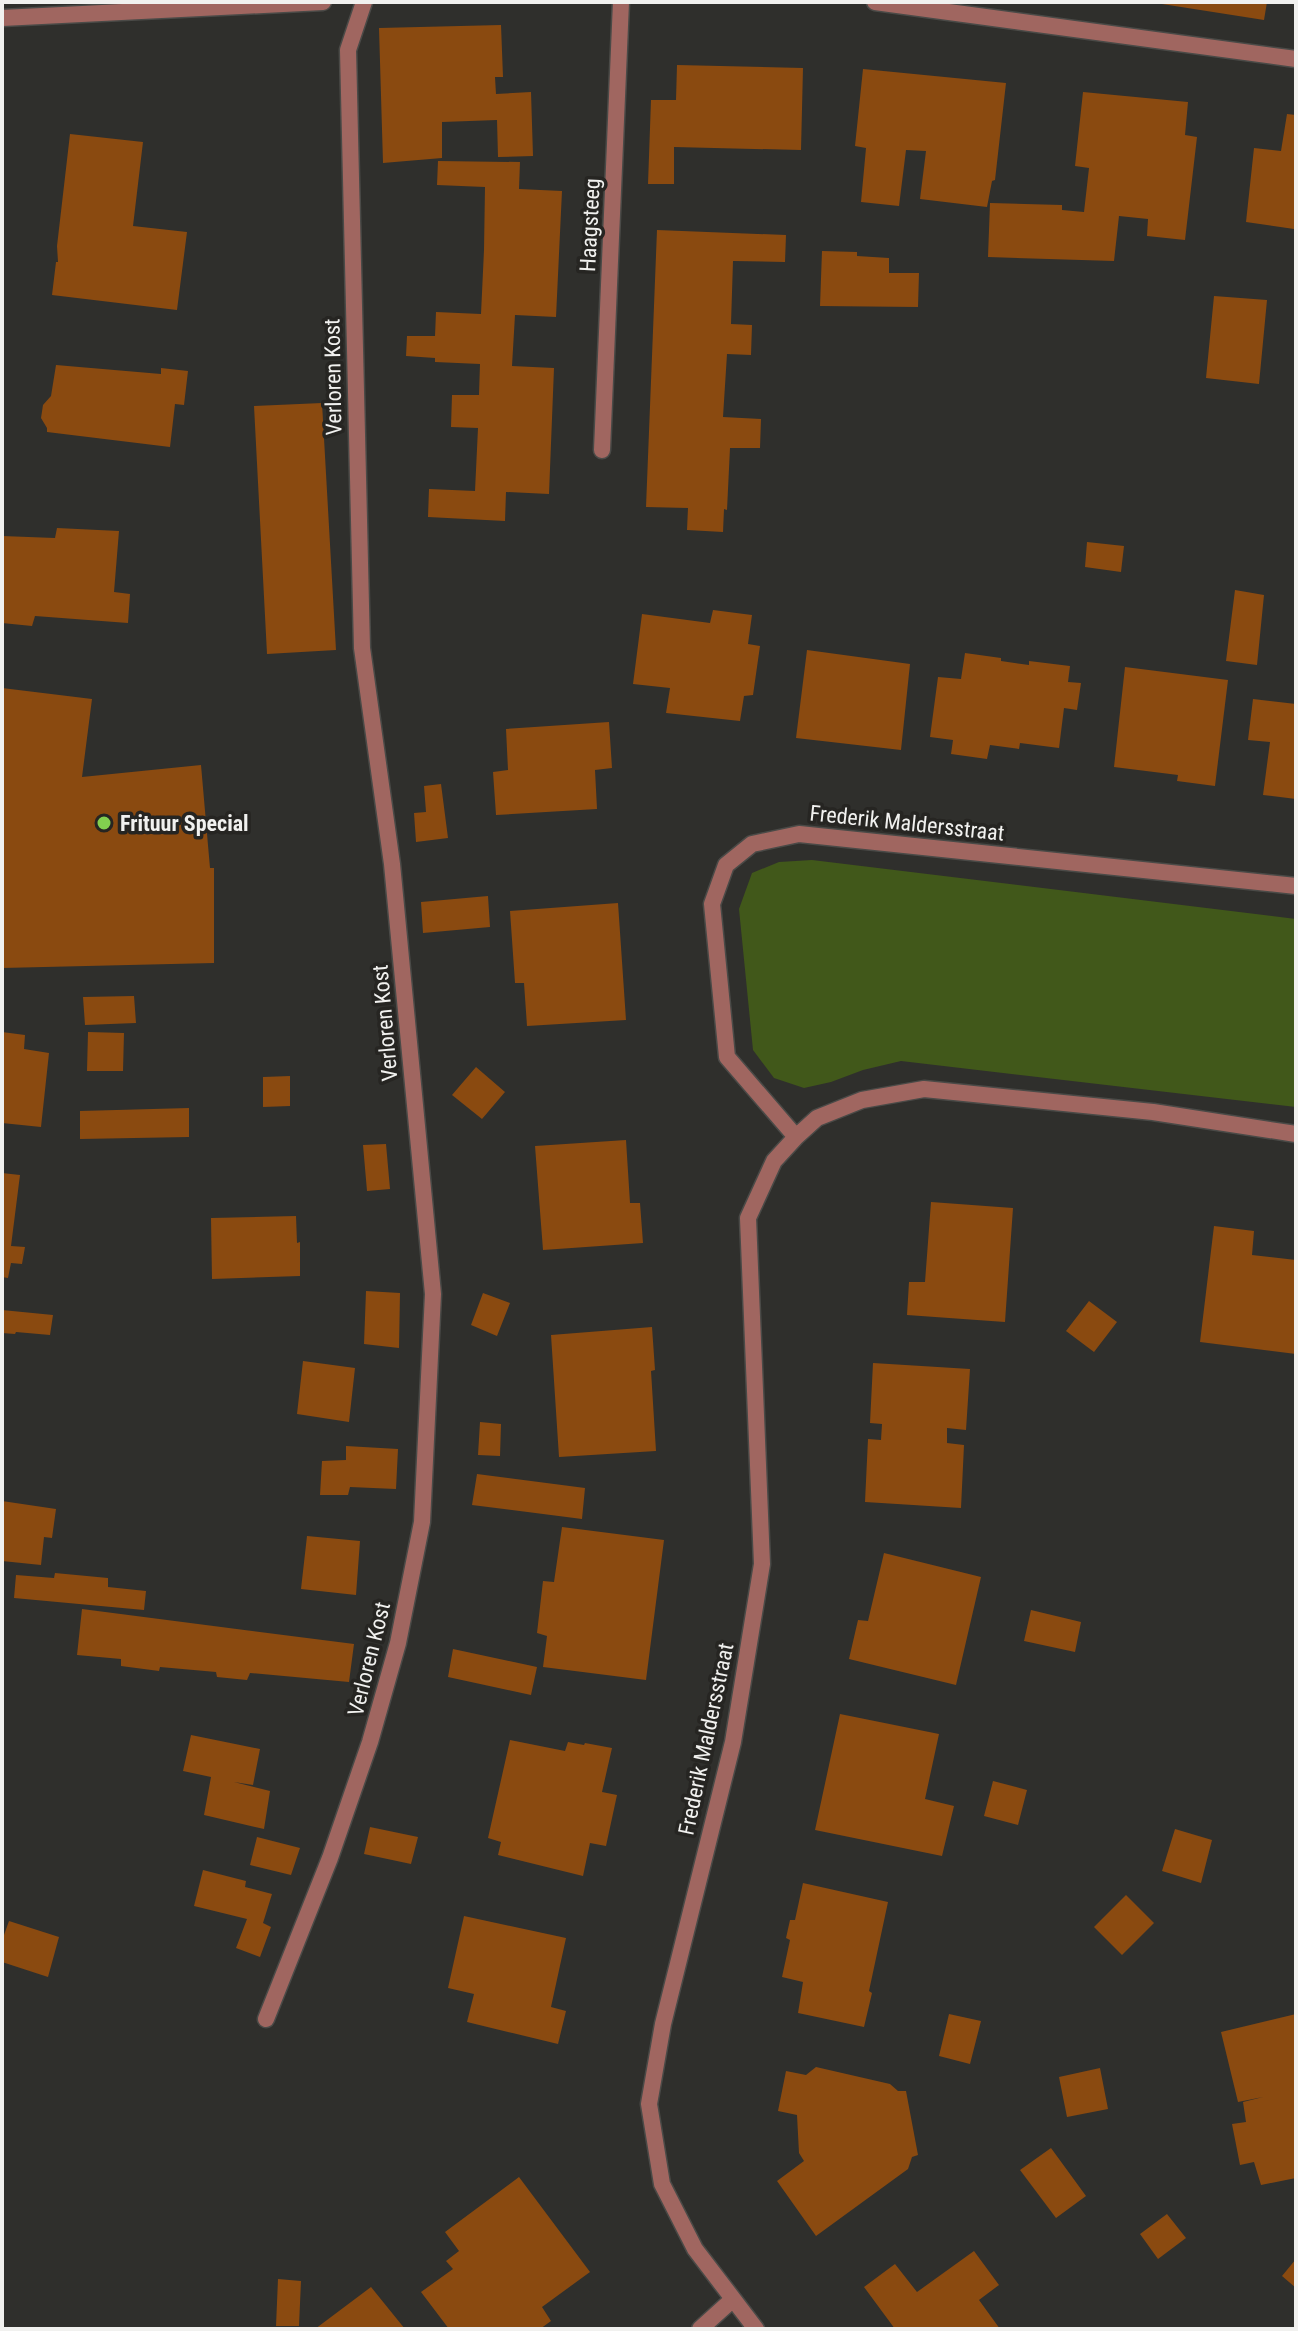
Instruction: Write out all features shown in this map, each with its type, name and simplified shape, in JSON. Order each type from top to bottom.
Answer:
[{"type":"street","points":[[2,18],[323,2]]},
{"type":"street","name":"Verloren Kost","points":[[266,2019],[330,1858],[370,1742],[398,1643],[423,1507],[433,1294],[392,864],[362,648],[348,50],[364,2]]},
{"type":"street","name":"Haagsteeg","points":[[602,450],[621,2]]},
{"type":"street","points":[[875,2],[1296,59]]},
{"type":"street","name":"Frederik Maldersstraat","points":[[796,1137],[727,1057],[712,904],[726,865],[752,844],[799,834],[1296,886]]},
{"type":"street","name":"Frederik Maldersstraat","points":[[756,2329],[695,2249],[662,2184],[649,2104],[663,2024],[733,1742],[762,1564],[748,1218],[774,1161],[817,1118],[862,1100],[924,1089],[1153,1112],[1296,1134]]},
{"type":"street","points":[[700,2329],[732,2300]]},
{"type":"green space","points":[[812,860],[1296,919],[1296,1107],[901,1061],[804,1088],[774,1078],[753,1050],[739,909],[752,873],[779,862]]},
{"type":"building","points":[[1162,2],[1267,2],[1264,20]]},
{"type":"building","points":[[501,25],[503,77],[495,77],[496,94],[531,92],[533,156],[498,157],[497,120],[442,122],[442,158],[383,163],[379,28]]},
{"type":"building","points":[[677,65],[803,68],[801,150],[674,147],[674,184],[648,184],[651,100],[676,100]]},
{"type":"building","points":[[863,69],[1006,83],[995,180],[992,181],[987,207],[920,199],[926,151],[906,150],[899,206],[861,202],[866,148],[855,146]]},
{"type":"building","points":[[1083,92],[1188,102],[1185,135],[1197,137],[1185,240],[1147,236],[1148,219],[1119,216],[1114,261],[988,257],[990,203],[1062,205],[1062,210],[1084,212],[1089,168],[1075,166]]},
{"type":"building","points":[[1287,114],[1296,115],[1296,225],[1294,229],[1246,222],[1254,148],[1281,151]]},
{"type":"building","points":[[70,134],[143,142],[133,226],[187,232],[177,310],[52,295]]},
{"type":"building","points":[[438,161],[520,162],[519,189],[562,191],[556,317],[515,315],[512,366],[554,368],[549,494],[506,492],[505,521],[428,517],[429,489],[475,491],[478,428],[451,427],[452,395],[479,395],[480,364],[435,362],[435,358],[406,356],[407,336],[435,336],[436,312],[481,314],[484,250],[485,187],[437,185]]},
{"type":"building","points":[[657,230],[786,235],[785,262],[733,261],[731,324],[752,325],[751,355],[727,354],[723,417],[761,419],[760,448],[730,448],[723,532],[687,530],[688,508],[646,507]]},
{"type":"building","points":[[822,251],[857,252],[857,256],[889,258],[889,273],[919,273],[918,307],[820,306]]},
{"type":"building","points":[[1214,296],[1267,300],[1259,384],[1206,378]]},
{"type":"building","points":[[56,365],[161,374],[161,368],[188,371],[184,405],[175,404],[170,447],[47,432],[41,418],[43,405],[51,396]]},
{"type":"building","points":[[322,403],[336,650],[267,654],[254,406]]},
{"type":"building","points":[[57,528],[119,531],[114,592],[130,594],[128,623],[35,616],[32,626],[2,623],[2,536],[55,538]]},
{"type":"building","points":[[1087,542],[1124,546],[1121,572],[1085,567]]},
{"type":"building","points":[[1235,590],[1264,595],[1257,665],[1226,661]]},
{"type":"building","points":[[713,610],[752,615],[748,644],[760,646],[753,695],[744,696],[740,721],[666,713],[670,688],[633,684],[642,614],[710,623]]},
{"type":"building","points":[[807,650],[910,664],[901,750],[796,738]]},
{"type":"building","points":[[965,653],[1029,665],[1029,661],[1070,666],[1068,682],[1081,683],[1077,710],[1064,708],[1059,748],[1020,743],[1019,749],[990,745],[987,759],[951,754],[953,740],[930,737],[938,677],[961,679]]},
{"type":"building","points":[[1125,667],[1228,680],[1215,786],[1177,781],[1178,775],[1114,767]]},
{"type":"building","name":"Frituur Special","points":[[2,688],[92,699],[82,777],[201,765],[210,868],[214,868],[214,963],[2,968]]},
{"type":"building","points":[[1253,699],[1296,704],[1296,799],[1263,795],[1270,742],[1248,740]]},
{"type":"building","points":[[609,722],[612,768],[595,770],[597,809],[496,815],[493,772],[508,770],[506,729]]},
{"type":"building","points":[[441,784],[448,838],[416,842],[414,813],[426,812],[424,786]]},
{"type":"building","points":[[488,896],[490,927],[423,933],[421,902]]},
{"type":"building","points":[[618,903],[626,1020],[527,1026],[524,983],[515,983],[510,911]]},
{"type":"building","points":[[134,996],[136,1023],[85,1025],[83,997]]},
{"type":"building","points":[[2,1032],[25,1035],[24,1049],[49,1053],[41,1127],[2,1123]]},
{"type":"building","points":[[88,1032],[124,1033],[123,1071],[87,1071]]},
{"type":"building","points":[[476,1067],[505,1092],[482,1119],[452,1095]]},
{"type":"building","points":[[290,1076],[290,1106],[263,1107],[263,1077]]},
{"type":"building","points":[[189,1108],[189,1137],[80,1139],[80,1111]]},
{"type":"building","points":[[626,1140],[630,1203],[640,1203],[643,1243],[543,1250],[535,1146]]},
{"type":"building","points":[[386,1144],[390,1189],[367,1191],[363,1145]]},
{"type":"building","points":[[2,1173],[20,1175],[11,1246],[25,1247],[22,1264],[11,1263],[8,1278],[2,1277]]},
{"type":"building","points":[[931,1202],[1013,1208],[1005,1322],[907,1315],[909,1282],[925,1282]]},
{"type":"building","points":[[296,1216],[300,1276],[212,1279],[211,1218]]},
{"type":"building","points":[[1214,1226],[1254,1231],[1252,1255],[1296,1260],[1296,1354],[1200,1342]]},
{"type":"building","points":[[366,1291],[400,1293],[399,1348],[364,1344]]},
{"type":"building","points":[[483,1293],[510,1303],[497,1336],[471,1325]]},
{"type":"building","points":[[1089,1301],[1117,1322],[1094,1352],[1066,1331]]},
{"type":"building","points":[[2,1310],[53,1315],[50,1335],[2,1333]]},
{"type":"building","points":[[652,1327],[655,1370],[651,1371],[656,1451],[559,1457],[551,1335]]},
{"type":"building","points":[[303,1361],[355,1368],[349,1422],[297,1414]]},
{"type":"building","points":[[873,1363],[970,1369],[966,1430],[947,1428],[947,1443],[964,1445],[961,1508],[865,1502],[868,1439],[881,1440],[882,1424],[870,1423]]},
{"type":"building","points":[[480,1422],[501,1424],[500,1456],[478,1455]]},
{"type":"building","points":[[346,1446],[398,1449],[396,1489],[350,1487],[348,1495],[320,1495],[322,1461],[346,1460]]},
{"type":"building","points":[[477,1474],[585,1488],[582,1519],[472,1505]]},
{"type":"building","points":[[2,1501],[56,1509],[52,1538],[44,1537],[41,1565],[2,1561]]},
{"type":"building","points":[[562,1527],[664,1540],[646,1680],[543,1667],[547,1636],[537,1633],[543,1581],[554,1582]]},
{"type":"building","points":[[307,1536],[360,1541],[356,1595],[301,1589]]},
{"type":"building","points":[[884,1553],[981,1577],[956,1685],[849,1659],[858,1620],[868,1621]]},
{"type":"building","points":[[55,1573],[108,1578],[108,1587],[146,1591],[144,1610],[14,1598],[16,1575],[54,1578]]},
{"type":"building","points":[[82,1609],[354,1644],[349,1682],[250,1673],[247,1680],[217,1677],[216,1672],[160,1667],[159,1671],[121,1666],[121,1659],[77,1655]]},
{"type":"building","points":[[1031,1610],[1081,1622],[1075,1652],[1024,1641]]},
{"type":"building","points":[[453,1649],[537,1667],[531,1695],[448,1677]]},
{"type":"building","points":[[840,1714],[939,1734],[925,1799],[954,1806],[942,1856],[815,1830]]},
{"type":"building","points":[[191,1735],[260,1749],[253,1785],[234,1782],[270,1791],[264,1829],[204,1815],[211,1777],[183,1771]]},
{"type":"building","points":[[510,1740],[565,1751],[568,1742],[612,1748],[602,1792],[617,1795],[606,1846],[590,1843],[583,1876],[498,1855],[501,1842],[488,1838]]},
{"type":"building","points":[[993,1781],[1027,1790],[1018,1825],[984,1816]]},
{"type":"building","points":[[370,1827],[418,1837],[411,1864],[364,1854]]},
{"type":"building","points":[[1175,1829],[1212,1840],[1201,1883],[1162,1871]]},
{"type":"building","points":[[257,1837],[300,1848],[291,1875],[250,1865]]},
{"type":"building","points":[[203,1870],[246,1881],[245,1887],[272,1894],[263,1923],[271,1927],[260,1957],[236,1948],[247,1919],[194,1906]]},
{"type":"building","points":[[803,1883],[888,1902],[864,2027],[798,2013],[803,1982],[782,1977],[790,1940],[786,1938],[790,1920],[795,1920]]},
{"type":"building","points":[[1126,1895],[1154,1923],[1122,1955],[1094,1927]]},
{"type":"building","points":[[464,1916],[566,1938],[551,2007],[566,2011],[558,2044],[467,2022],[474,1994],[448,1988]]},
{"type":"building","points":[[9,1921],[59,1937],[48,1977],[2,1962],[2,1935]]},
{"type":"building","points":[[949,2014],[981,2021],[970,2064],[939,2056]]},
{"type":"building","points":[[1296,2014],[1296,2178],[1261,2185],[1254,2162],[1240,2165],[1232,2124],[1246,2122],[1243,2102],[1263,2097],[1238,2102],[1221,2032]]},
{"type":"building","points":[[816,2067],[890,2084],[898,2091],[906,2091],[918,2155],[912,2157],[908,2169],[816,2236],[777,2181],[804,2161],[799,2153],[797,2115],[778,2111],[786,2071],[806,2075]]},
{"type":"building","points":[[1100,2068],[1108,2109],[1067,2117],[1059,2077]]},
{"type":"building","points":[[1051,2148],[1086,2196],[1056,2218],[1020,2170]]},
{"type":"building","points":[[519,2177],[590,2272],[542,2307],[551,2321],[540,2329],[449,2329],[421,2292],[453,2269],[446,2261],[459,2251],[445,2232]]},
{"type":"building","points":[[1167,2214],[1186,2238],[1158,2259],[1140,2234]]},
{"type":"building","points":[[974,2251],[999,2285],[979,2300],[1000,2329],[895,2329],[864,2287],[895,2264],[917,2292]]},
{"type":"building","points":[[1296,2259],[1296,2288],[1282,2276]]},
{"type":"building","points":[[278,2279],[301,2281],[299,2326],[276,2326]]},
{"type":"building","points":[[371,2287],[405,2329],[315,2329]]},
{"type":"place","name":"Frituur Special","points":[[104,823]]}]
